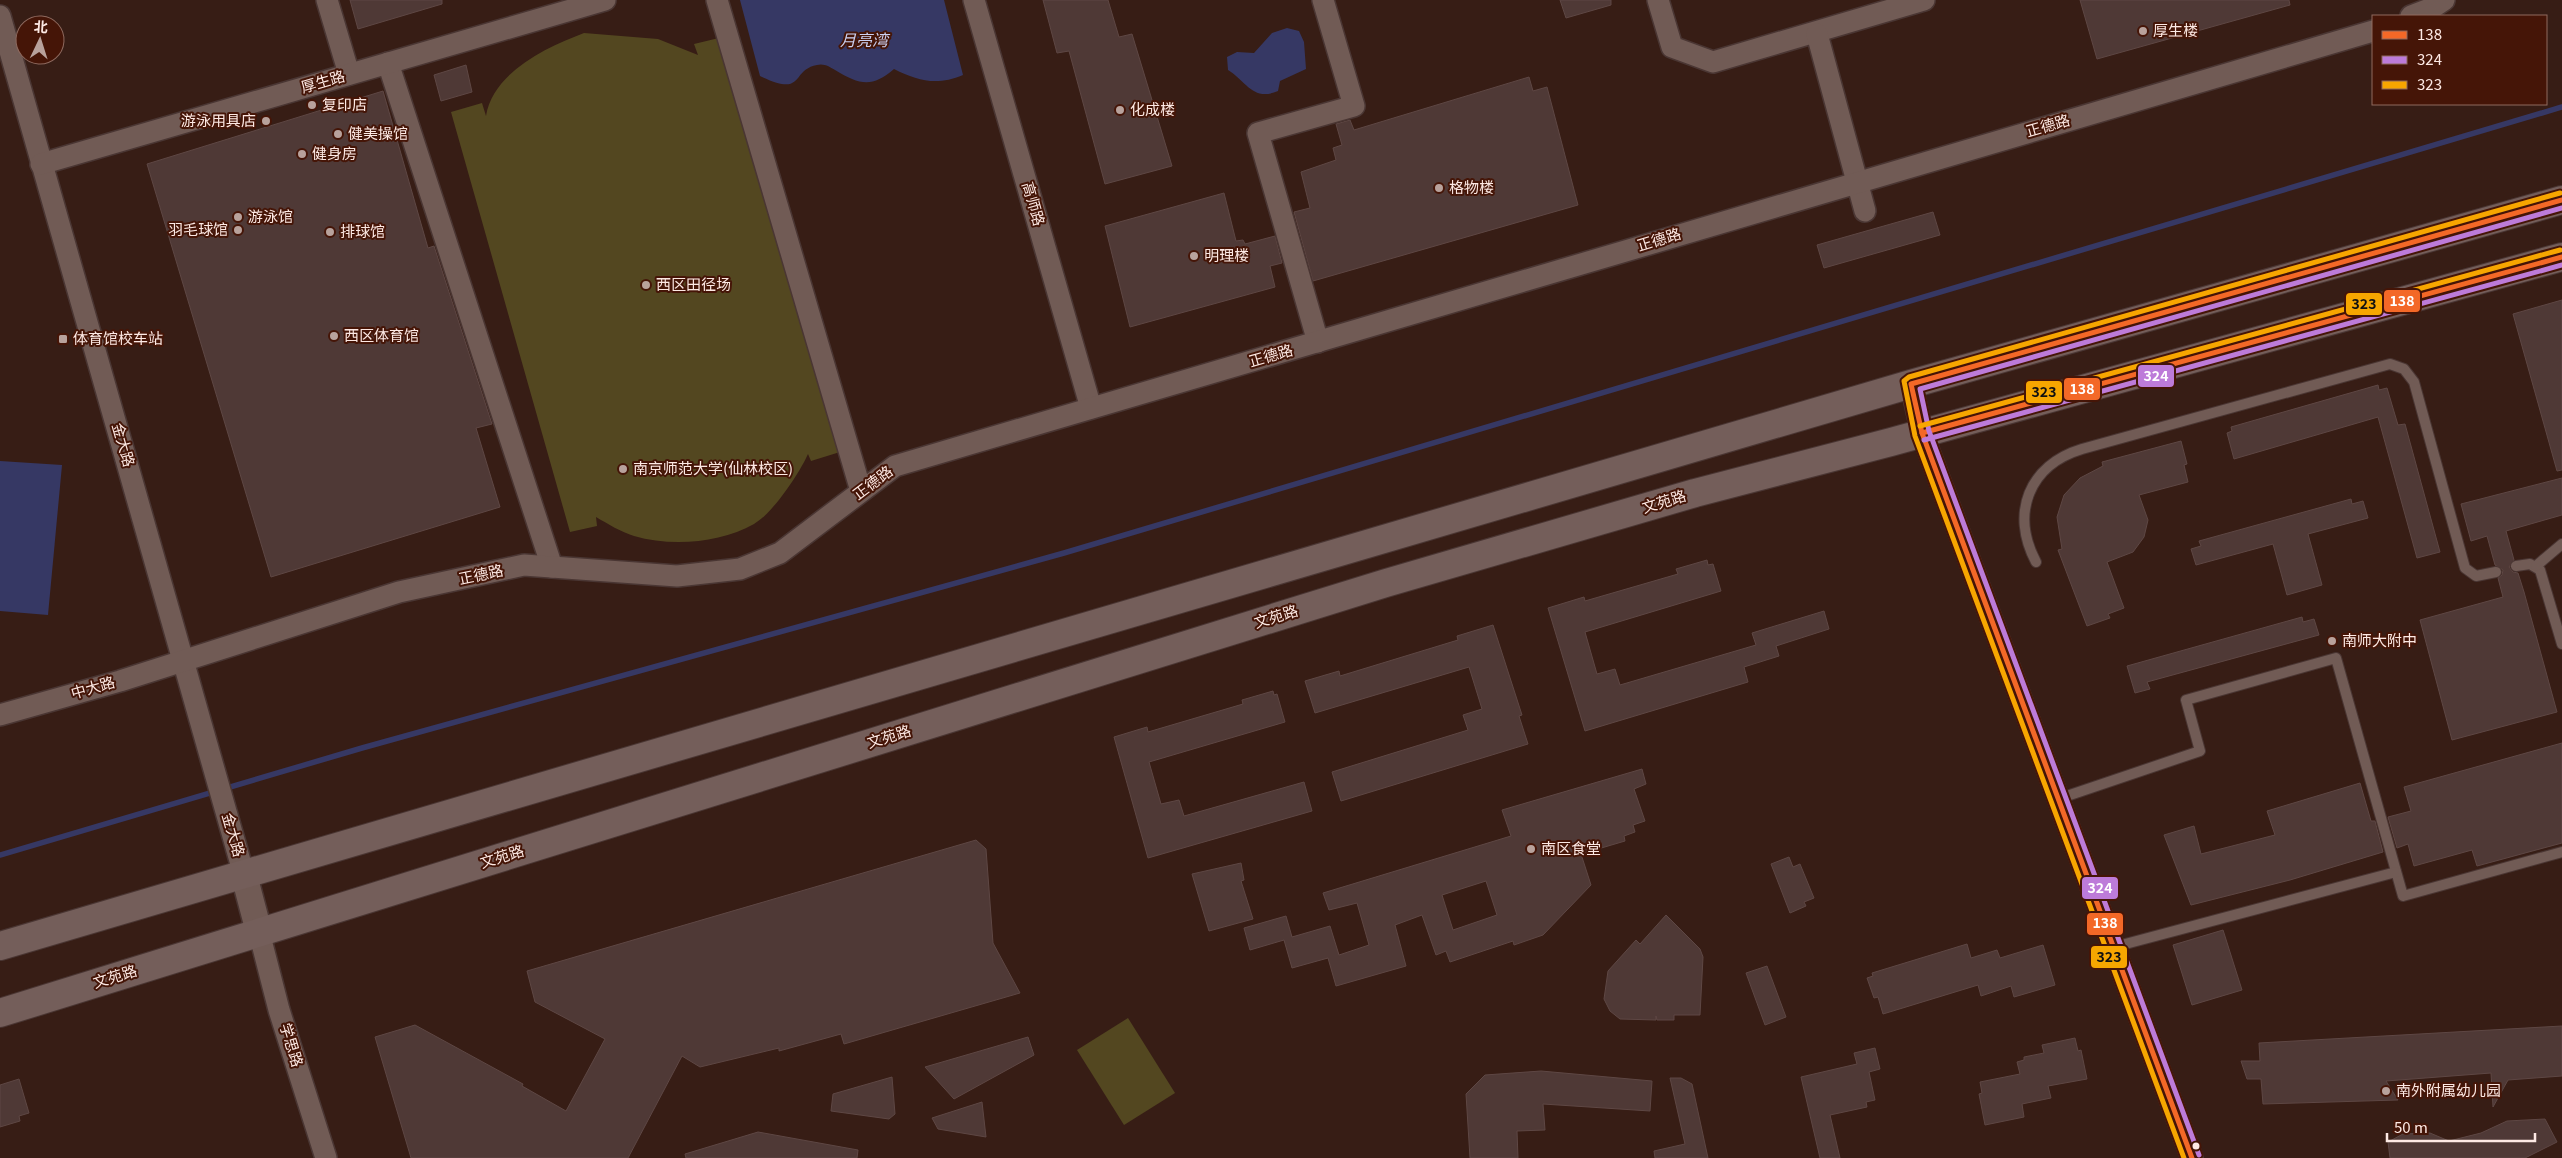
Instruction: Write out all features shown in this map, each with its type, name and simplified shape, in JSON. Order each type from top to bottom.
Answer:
[{"type":"main road","points":[[0,946],[1911,384],[2562,200]]},
{"type":"main road","name":"文苑路","points":[[0,1013],[1386,584],[1695,493],[1922,433],[2562,257]]},
{"type":"street","points":[[326,0],[349,74]]},
{"type":"street","name":"厚生路","points":[[41,164],[388,63],[542,9],[606,0]]},
{"type":"street","points":[[717,0],[861,492]]},
{"type":"street","name":"高师路","points":[[974,0],[1091,408]]},
{"type":"street","points":[[1318,342],[1258,133],[1354,106],[1323,0]]},
{"type":"street","points":[[1658,0],[1672,47],[1713,62],[1817,34],[1924,0]]},
{"type":"street","points":[[2414,15],[2432,8],[2444,0]]},
{"type":"street","name":"金大路","points":[[0,16],[204,728],[244,875]]},
{"type":"street","name":"正德路","points":[[184,658],[399,592],[524,565],[677,576],[740,569],[780,553],[895,466],[2372,31]]},
{"type":"street","points":[[1817,34],[1865,211]]},
{"type":"street","points":[[388,63],[552,567]]},
{"type":"street","points":[[1911,384],[1922,433],[2192,1158]]},
{"type":"street","name":"中大路","points":[[0,715],[120,680],[184,658]]},
{"type":"street","points":[[244,875],[259,932]]},
{"type":"street","name":"学思路","points":[[259,932],[280,1010],[326,1158]]},
{"type":"lane","points":[[2036,562],[2025,534],[2026,503],[2038,477],[2057,459],[2082,448],[2390,364],[2404,369],[2414,382],[2465,568],[2476,576],[2496,572]]},
{"type":"lane","points":[[2536,566],[2562,544]]},
{"type":"lane","points":[[2516,566],[2530,564],[2536,566],[2543,575],[2562,644]]},
{"type":"lane","points":[[2058,799],[2200,751],[2186,700],[2336,658],[2403,896],[2562,852]]},
{"type":"lane","points":[[2114,947],[2396,872]]},
{"type":"shaded area","name":"西区田径场","points":[[584,33],[658,39],[698,55],[694,44],[723,37],[840,452],[811,461],[808,454],[792,482],[761,519],[741,530],[726,535],[711,539],[680,542],[649,539],[624,532],[596,517],[597,526],[570,532],[451,112],[482,103],[486,116],[491,100],[499,86],[510,74],[539,54]]},
{"type":"shaded area","points":[[1128,1018],[1175,1093],[1124,1125],[1077,1050]]},
{"type":"water","name":"月亮湾","points":[[740,0],[944,0],[963,75],[945,80],[928,81],[911,77],[894,69],[879,79],[866,82],[852,79],[829,67],[820,65],[809,68],[791,84],[775,82],[760,76]]},
{"type":"water","points":[[1287,28],[1299,31],[1304,42],[1306,69],[1280,81],[1278,91],[1269,94],[1256,92],[1228,70],[1227,57],[1237,52],[1254,53],[1272,33]]},
{"type":"water","points":[[0,461],[62,465],[48,615],[0,611]]},
{"type":"building","points":[[350,0],[442,0],[442,4],[358,29]]},
{"type":"building","name":"化成楼","points":[[1043,0],[1108,0],[1119,37],[1132,34],[1172,166],[1105,184],[1069,51],[1057,53]]},
{"type":"building","points":[[1560,0],[1611,0],[1611,5],[1566,18]]},
{"type":"building","name":"厚生楼","points":[[2080,0],[2289,0],[2290,5],[2097,59]]},
{"type":"building","points":[[466,65],[472,92],[441,101],[434,75]]},
{"type":"building","name":"格物楼","points":[[1529,77],[1533,91],[1547,87],[1578,205],[1313,281],[1294,212],[1310,208],[1301,172],[1336,160],[1333,148],[1342,145],[1336,124],[1350,120],[1354,130]]},
{"type":"building","name":"西区体育馆","points":[[383,91],[428,248],[434,246],[492,424],[476,428],[500,507],[271,577],[147,164]]},
{"type":"building","name":"明理楼","points":[[1224,193],[1236,241],[1243,240],[1245,244],[1275,236],[1282,263],[1270,266],[1275,287],[1130,327],[1105,226]]},
{"type":"building","points":[[1933,212],[1940,235],[1824,268],[1817,245]]},
{"type":"building","points":[[2562,300],[2562,470],[2557,471],[2513,314]]},
{"type":"building","points":[[2378,385],[2379,390],[2387,388],[2398,425],[2405,424],[2440,552],[2417,558],[2378,417],[2234,459],[2227,433],[2232,431],[2231,427]]},
{"type":"building","points":[[2181,441],[2187,464],[2184,465],[2188,482],[2139,495],[2148,520],[2144,537],[2133,552],[2107,562],[2124,608],[2108,614],[2110,618],[2087,626],[2058,550],[2062,549],[2057,517],[2064,495],[2080,478],[2103,466],[2102,462]]},
{"type":"building","points":[[2562,478],[2562,515],[2506,531],[2514,560],[2509,567],[2513,572],[2518,573],[2557,712],[2452,740],[2420,620],[2503,597],[2498,578],[2502,575],[2503,570],[2495,565],[2487,536],[2471,541],[2461,504]]},
{"type":"building","points":[[2351,499],[2352,504],[2363,501],[2368,518],[2308,534],[2322,585],[2287,595],[2273,544],[2196,565],[2191,549],[2201,546],[2199,541]]},
{"type":"building","points":[[1707,560],[1708,565],[1713,564],[1721,591],[1585,632],[1597,674],[1615,669],[1620,685],[1756,645],[1752,633],[1824,611],[1829,629],[1776,646],[1779,656],[1744,667],[1748,682],[1585,731],[1548,608],[1584,597],[1585,601],[1678,574],[1676,569]]},
{"type":"building","points":[[2302,617],[2303,622],[2314,619],[2319,635],[2147,682],[2150,689],[2135,693],[2127,666]]},
{"type":"building","points":[[1493,625],[1522,715],[1519,716],[1528,744],[1341,801],[1332,772],[1468,730],[1463,715],[1482,709],[1469,667],[1315,713],[1305,681],[1339,671],[1340,676],[1458,640],[1457,636]]},
{"type":"building","points":[[1273,691],[1274,695],[1277,694],[1285,722],[1149,762],[1161,804],[1179,800],[1184,816],[1304,782],[1312,811],[1148,858],[1114,737],[1147,727],[1148,732],[1243,704],[1242,700]]},
{"type":"building","points":[[2562,743],[2562,843],[2477,866],[2472,850],[2414,866],[2408,844],[2397,848],[2388,817],[2411,811],[2404,787]]},
{"type":"building","name":"南区食堂","points":[[1642,769],[1646,784],[1634,789],[1645,821],[1633,825],[1635,832],[1624,836],[1625,841],[1581,854],[1591,885],[1543,935],[1514,945],[1513,941],[1450,962],[1446,951],[1436,955],[1422,915],[1395,925],[1406,966],[1336,986],[1328,958],[1292,968],[1284,940],[1250,950],[1244,928],[1286,916],[1292,937],[1330,926],[1339,955],[1369,945],[1357,903],[1329,910],[1323,893],[1511,836],[1502,810]],"holes":[[[1486,881],[1497,915],[1453,930],[1442,895]]]},
{"type":"building","points":[[2360,783],[2371,821],[2375,821],[2383,852],[2290,880],[2191,905],[2164,835],[2194,826],[2201,854],[2275,835],[2267,811]]},
{"type":"building","points":[[976,840],[986,849],[993,943],[1020,993],[844,1044],[841,1034],[779,1051],[779,1048],[700,1067],[682,1056],[628,1158],[411,1158],[375,1037],[415,1025],[523,1084],[522,1086],[566,1111],[605,1039],[535,1002],[527,971]]},
{"type":"building","points":[[1789,857],[1793,867],[1800,864],[1814,898],[1804,902],[1806,906],[1790,913],[1771,864]]},
{"type":"building","points":[[1241,863],[1244,880],[1241,881],[1253,919],[1209,931],[1192,874]]},
{"type":"building","points":[[1666,915],[1700,949],[1703,957],[1700,1015],[1674,1015],[1674,1020],[1657,1020],[1656,1016],[1656,1020],[1620,1019],[1610,1011],[1604,999],[1608,971],[1636,940],[1640,944]]},
{"type":"building","points":[[2223,930],[2242,990],[2192,1005],[2173,945]]},
{"type":"building","points":[[1967,944],[1971,958],[1997,950],[2000,958],[2043,945],[2055,985],[2014,997],[2011,986],[1981,996],[1978,985],[1883,1014],[1878,997],[1874,998],[1867,978],[1873,976],[1872,973]]},
{"type":"building","points":[[1767,966],[1786,1017],[1765,1025],[1746,973]]},
{"type":"building","points":[[2562,1026],[2562,1076],[2508,1080],[2493,1107],[2491,1073],[2386,1081],[2398,1100],[2263,1104],[2261,1079],[2247,1079],[2241,1061],[2260,1061],[2259,1043]]},
{"type":"building","points":[[1028,1037],[1034,1055],[954,1099],[925,1067]]},
{"type":"building","points":[[2075,1038],[2078,1051],[2081,1050],[2087,1079],[2048,1086],[2051,1098],[2022,1104],[2024,1117],[1985,1125],[1979,1094],[1982,1093],[1980,1082],[2020,1074],[2017,1062],[2024,1060],[2024,1057],[2044,1053],[2042,1045]]},
{"type":"building","points":[[1875,1048],[1880,1069],[1869,1072],[1875,1100],[1866,1102],[1867,1107],[1830,1115],[1840,1158],[1820,1158],[1801,1077],[1857,1064],[1854,1053]]},
{"type":"building","points":[[1541,1071],[1652,1081],[1650,1111],[1543,1104],[1545,1130],[1517,1131],[1518,1158],[1470,1158],[1466,1094],[1485,1075]]},
{"type":"building","points":[[892,1077],[895,1114],[889,1119],[831,1111],[833,1094]]},
{"type":"building","points":[[1670,1078],[1681,1078],[1692,1084],[1708,1158],[1655,1158],[1654,1151],[1685,1144]]},
{"type":"building","points":[[19,1079],[29,1113],[19,1116],[20,1121],[0,1127],[0,1085]]},
{"type":"building","points":[[982,1102],[986,1137],[938,1129],[932,1118]]},
{"type":"building","points":[[2545,1119],[2557,1142],[2525,1158],[2390,1158],[2388,1142],[2403,1134],[2430,1133],[2449,1141],[2481,1133],[2507,1121]]},
{"type":"building","points":[[758,1132],[858,1150],[857,1158],[686,1158],[685,1154]]},
{"type":"waterway","points":[[0,855],[362,748],[1064,553],[2562,107]]},
{"type":"transit line","name":"323","points":[[2184,1158],[1915,436],[1904,381],[1909,377],[2560,193]]},
{"type":"transit line","name":"138","points":[[2192,1158],[1922,433],[1911,384],[2562,200]]},
{"type":"transit line","name":"324","points":[[2199,1155],[1929,431],[1920,389],[2562,208]]},
{"type":"transit line","name":"323","points":[[1920,426],[2560,250]]},
{"type":"transit line","name":"138","points":[[1922,433],[2562,257]]},
{"type":"transit line","name":"324","points":[[1924,440],[2562,265]]},
{"type":"place","name":"厚生楼","points":[[2143,31]]},
{"type":"place","name":"复印店","points":[[312,105]]},
{"type":"place","name":"化成楼","points":[[1120,110]]},
{"type":"place","name":"游泳用具店","points":[[266,121]]},
{"type":"place","name":"健美操馆","points":[[338,134]]},
{"type":"place","name":"健身房","points":[[302,154]]},
{"type":"place","name":"格物楼","points":[[1439,188]]},
{"type":"place","name":"游泳馆","points":[[238,217]]},
{"type":"place","name":"羽毛球馆","points":[[238,230]]},
{"type":"place","name":"排球馆","points":[[330,232]]},
{"type":"place","name":"明理楼","points":[[1194,256]]},
{"type":"place","name":"西区田径场","points":[[646,285]]},
{"type":"place","name":"西区体育馆","points":[[334,336]]},
{"type":"place","name":"体育馆校车站","points":[[63,339]]},
{"type":"place","name":"南京师范大学(仙林校区)","points":[[623,469]]},
{"type":"place","name":"南师大附中","points":[[2332,641]]},
{"type":"place","name":"南区食堂","points":[[1531,849]]},
{"type":"place","name":"南外附属幼儿园","points":[[2386,1091]]}]
